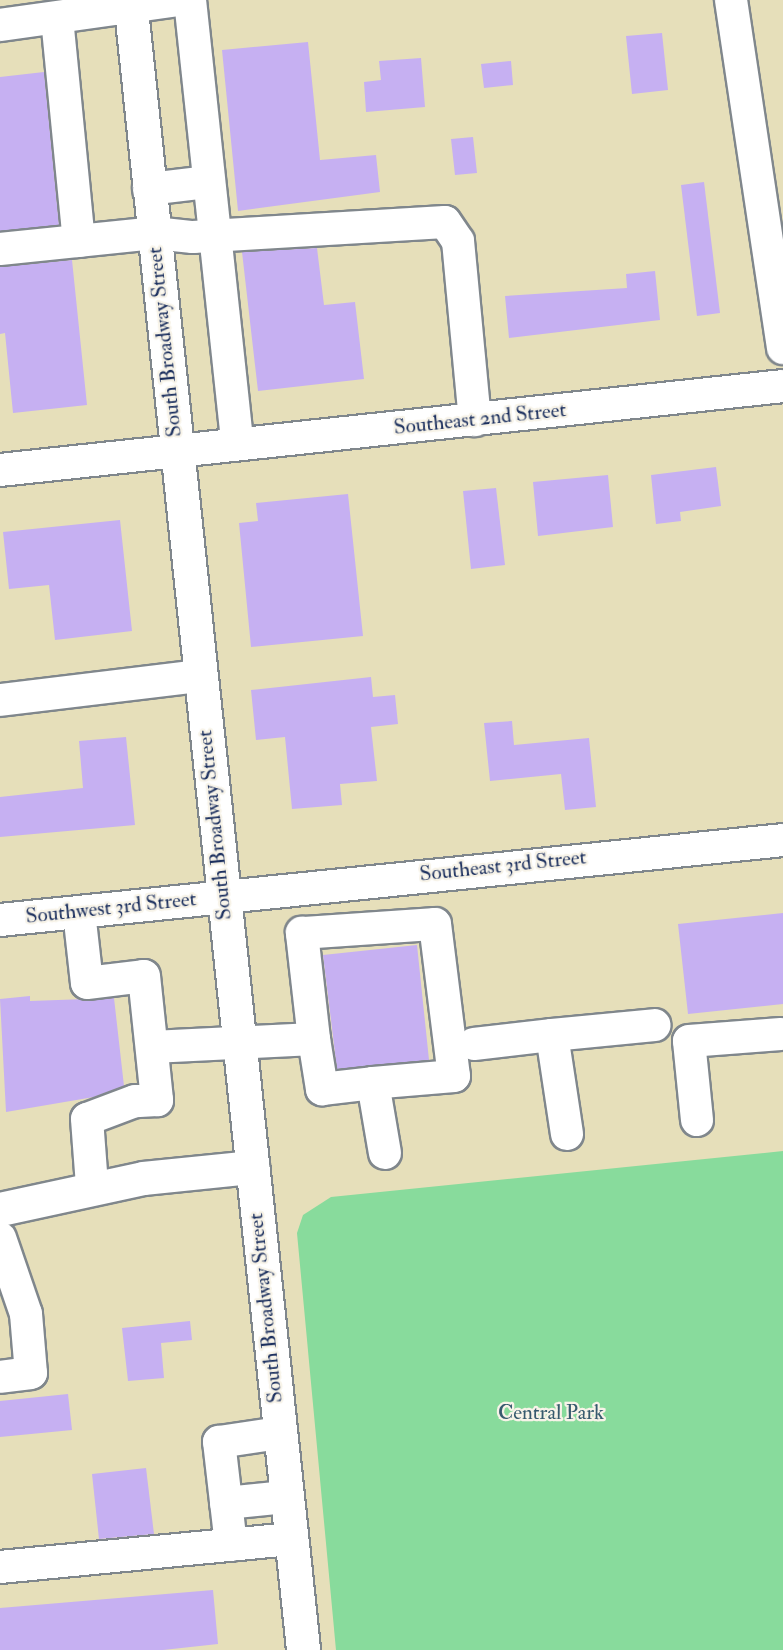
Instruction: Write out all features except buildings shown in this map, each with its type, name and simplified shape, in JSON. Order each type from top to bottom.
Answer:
[{"type":"main road","name":"South Broadway Street","points":[[131,4],[199,676],[303,1650]]},
{"type":"main road","points":[[0,1209],[92,1186],[252,1167]]},
{"type":"street","points":[[0,25],[57,18],[131,4],[177,0]]},
{"type":"street","points":[[190,0],[213,236],[237,442]]},
{"type":"street","points":[[731,0],[783,348]]},
{"type":"street","points":[[57,18],[79,241]]},
{"type":"street","points":[[149,189],[208,182]]},
{"type":"street","points":[[0,249],[154,233],[213,236],[445,222],[452,227],[458,241],[475,420]]},
{"type":"street","name":"Southeast 2nd Street","points":[[0,470],[237,442],[475,420],[783,386]]},
{"type":"street","points":[[0,700],[199,676]]},
{"type":"street","name":"Southeast 3rd Street","points":[[223,895],[783,840]]},
{"type":"street","points":[[363,880],[370,929]]},
{"type":"street","name":"Southwest 3rd Street","points":[[0,920],[223,895]]},
{"type":"street","points":[[79,912],[87,982],[144,976],[157,1100],[135,1101],[87,1119],[92,1186]]},
{"type":"street","points":[[435,924],[454,1076],[322,1089],[314,1039],[302,933],[435,924]]},
{"type":"street","points":[[474,1044],[655,1025]]},
{"type":"street","points":[[697,1120],[689,1041],[781,1034]]},
{"type":"street","points":[[552,1035],[567,1134]]},
{"type":"street","points":[[152,1047],[205,1042],[239,1047],[314,1039]]},
{"type":"street","points":[[373,1083],[385,1154]]},
{"type":"street","points":[[0,1238],[12,1311],[31,1373],[0,1377]]},
{"type":"street","points":[[231,1545],[219,1442],[279,1434]]},
{"type":"street","points":[[226,1503],[286,1497]]},
{"type":"street","points":[[0,1567],[291,1539]]},
{"type":"green space","name":"Central Park","points":[[783,1151],[783,1650],[336,1650],[297,1233],[303,1215],[331,1197]]}]
